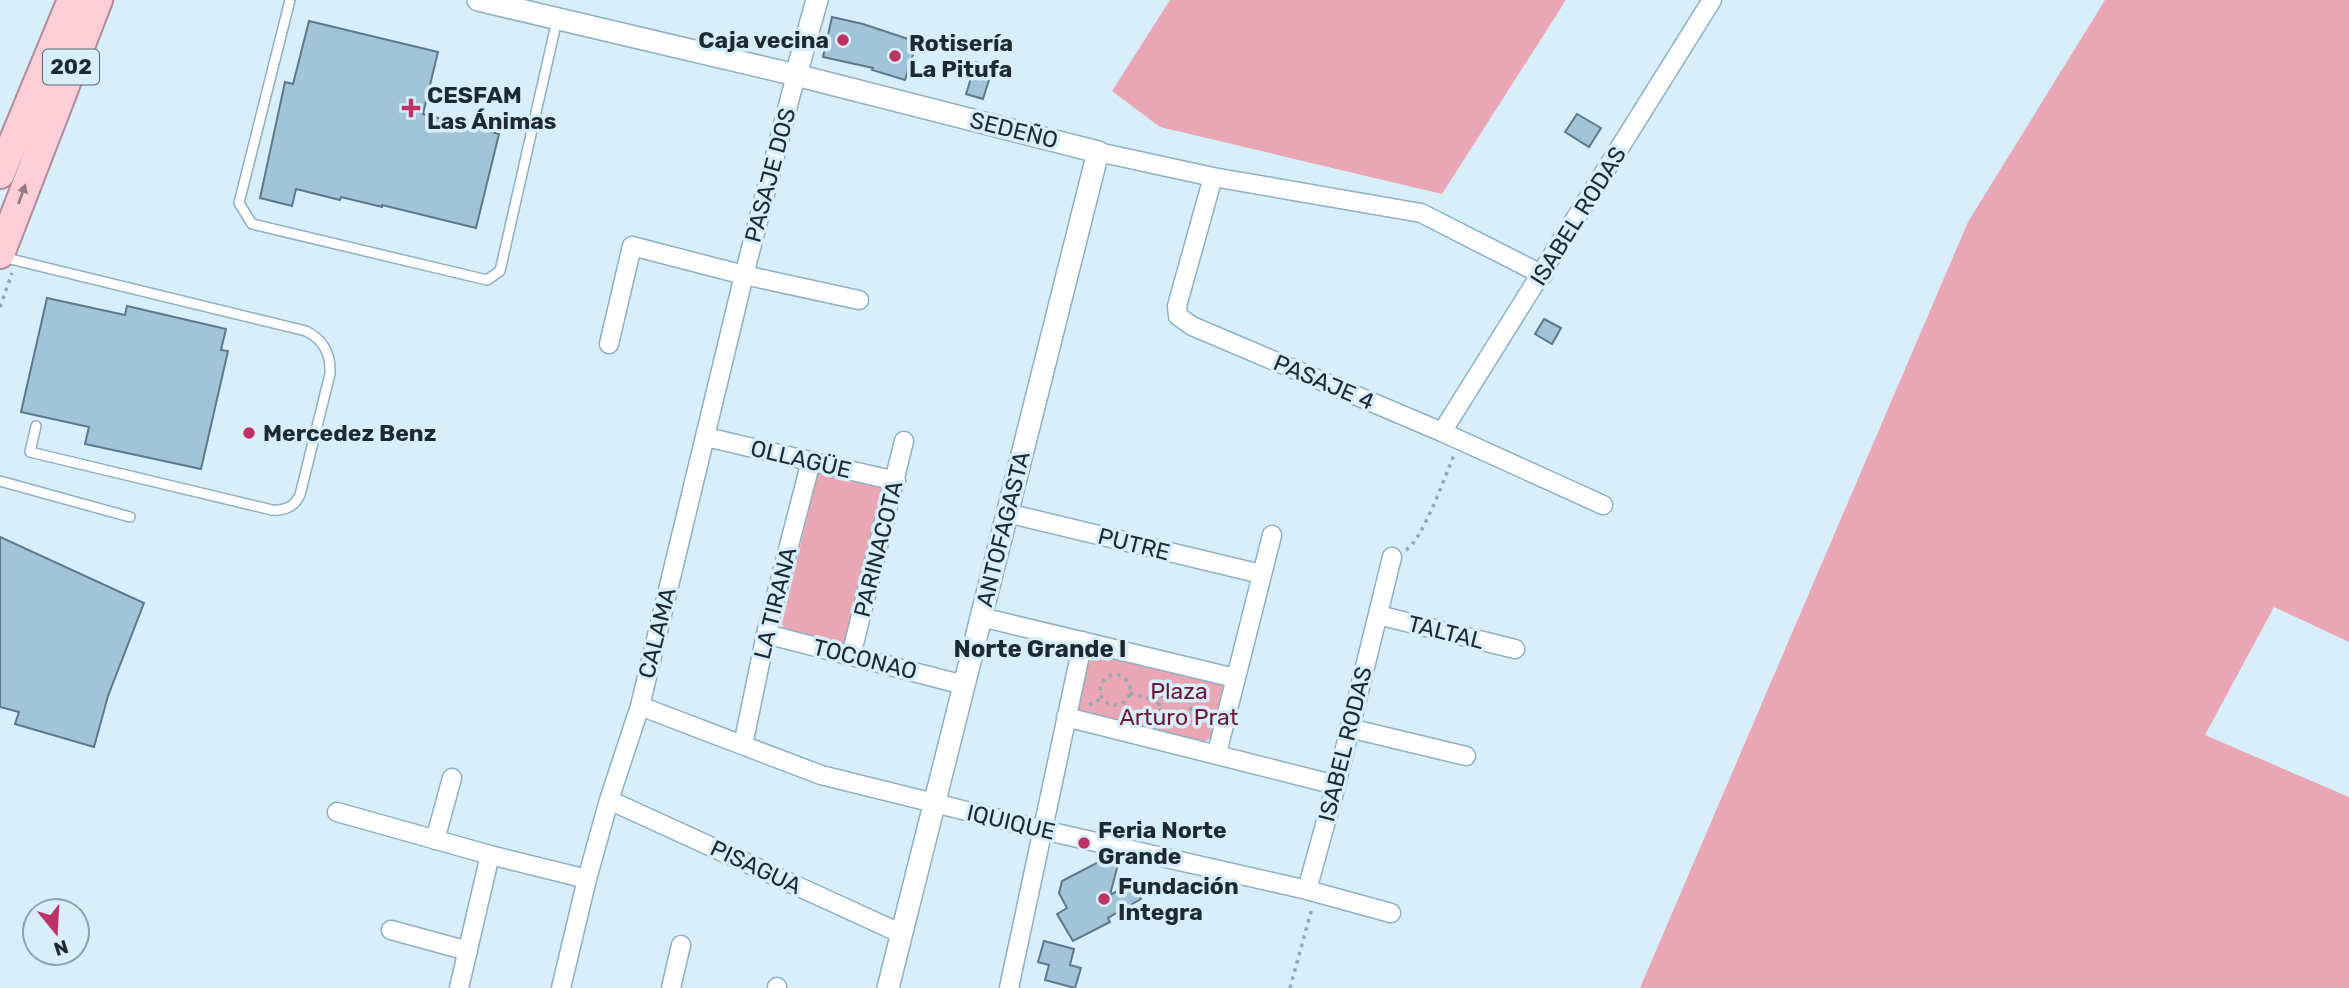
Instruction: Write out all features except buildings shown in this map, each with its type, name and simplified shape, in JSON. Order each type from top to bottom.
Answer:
[{"type":"highway","name":"202","points":[[0,174],[72,0]]},
{"type":"highway","name":"202","points":[[0,255],[98,0]]},
{"type":"street","name":"SEDEÑO","points":[[478,0],[506,3],[557,20],[796,75],[1098,152],[1213,177],[1420,213],[1543,275]]},
{"type":"street","points":[[796,75],[817,0]]},
{"type":"street","name":"ISABEL RODAS","points":[[1443,432],[1712,0]]},
{"type":"street","name":"PASAJE DOS","points":[[744,275],[796,75]]},
{"type":"street","name":"ANTOFAGASTA","points":[[888,988],[1098,152]]},
{"type":"street","name":"PASAJE 4","points":[[1213,177],[1177,306],[1178,316],[1192,326],[1443,432],[1603,505]]},
{"type":"street","points":[[609,344],[632,246],[744,275],[859,300]]},
{"type":"street","name":"CALAMA","points":[[561,988],[587,879],[639,706],[744,275]]},
{"type":"street","name":"OLLAGÜE","points":[[706,437],[896,481]]},
{"type":"street","name":"PARINACOTA","points":[[851,656],[904,441]]},
{"type":"street","name":"LA TIRANA","points":[[743,745],[766,634],[811,461]]},
{"type":"street","name":"PUTRE","points":[[1007,513],[1261,575]]},
{"type":"street","points":[[1217,753],[1272,535]]},
{"type":"street","name":"ISABEL RODAS","points":[[1311,891],[1392,557]]},
{"type":"street","name":"TALTAL","points":[[1378,615],[1515,649]]},
{"type":"street","points":[[981,617],[1235,678]]},
{"type":"street","name":"TOCONAO","points":[[766,634],[964,685]]},
{"type":"street","points":[[1009,988],[1083,641]]},
{"type":"street","name":"IQUIQUE","points":[[639,706],[821,775],[1042,830],[1311,891],[1391,913]]},
{"type":"street","points":[[1066,717],[1336,785]]},
{"type":"street","points":[[1349,728],[1466,756]]},
{"type":"street","points":[[435,840],[452,778]]},
{"type":"street","name":"PISAGUA","points":[[609,800],[902,934]]},
{"type":"street","points":[[337,812],[587,879]]},
{"type":"street","points":[[459,988],[490,855]]},
{"type":"street","points":[[391,930],[468,951]]},
{"type":"street","points":[[671,988],[681,945]]},
{"type":"lane","points":[[290,0],[239,203],[252,224],[487,280],[500,271],[557,20]]},
{"type":"lane","points":[[0,255],[306,331],[321,341],[329,356],[330,374],[300,495],[293,505],[280,511],[30,452],[36,426]]},
{"type":"lane","points":[[0,481],[130,517]]},
{"type":"path","points":[[1392,557],[1410,548],[1421,531],[1461,440]]},
{"type":"path","points":[[1118,675],[1126,679],[1130,693],[1120,704],[1110,704],[1102,698],[1100,688],[1108,676],[1118,675]]},
{"type":"path","points":[[1178,691],[1187,695],[1191,710],[1180,722],[1169,721],[1161,714],[1160,702],[1168,692],[1178,691]]},
{"type":"path","points":[[1130,693],[1160,702]]},
{"type":"path","points":[[1290,988],[1305,941],[1311,891]]},
{"type":"green space","points":[[1170,0],[1566,0],[1442,194],[1160,127],[1112,91]]},
{"type":"green space","points":[[2105,0],[2349,0],[2349,642],[2274,607],[2205,735],[2349,797],[2349,988],[1640,988],[1968,222]]},
{"type":"green space","points":[[828,473],[881,486],[886,497],[850,640],[842,646],[786,634],[782,624],[817,474]]},
{"type":"green space","name":"Plaza Arturo Prat","points":[[1091,651],[1218,680],[1224,688],[1214,736],[1200,744],[1078,714],[1072,705],[1085,654]]},
{"type":"place","name":"Caja vecina","points":[[843,40]]},
{"type":"place","name":"Rotisería La Pitufa","points":[[895,56]]},
{"type":"place","name":"CESFAM Las Ánimas","points":[[411,108]]},
{"type":"place","name":"Mercedez Benz","points":[[249,433]]},
{"type":"place","name":"Feria Norte Grande","points":[[1084,843]]},
{"type":"place","name":"Fundación Integra","points":[[1104,899]]},
{"type":"district","name":"Norte Grande I","points":[[1040,649]]}]
